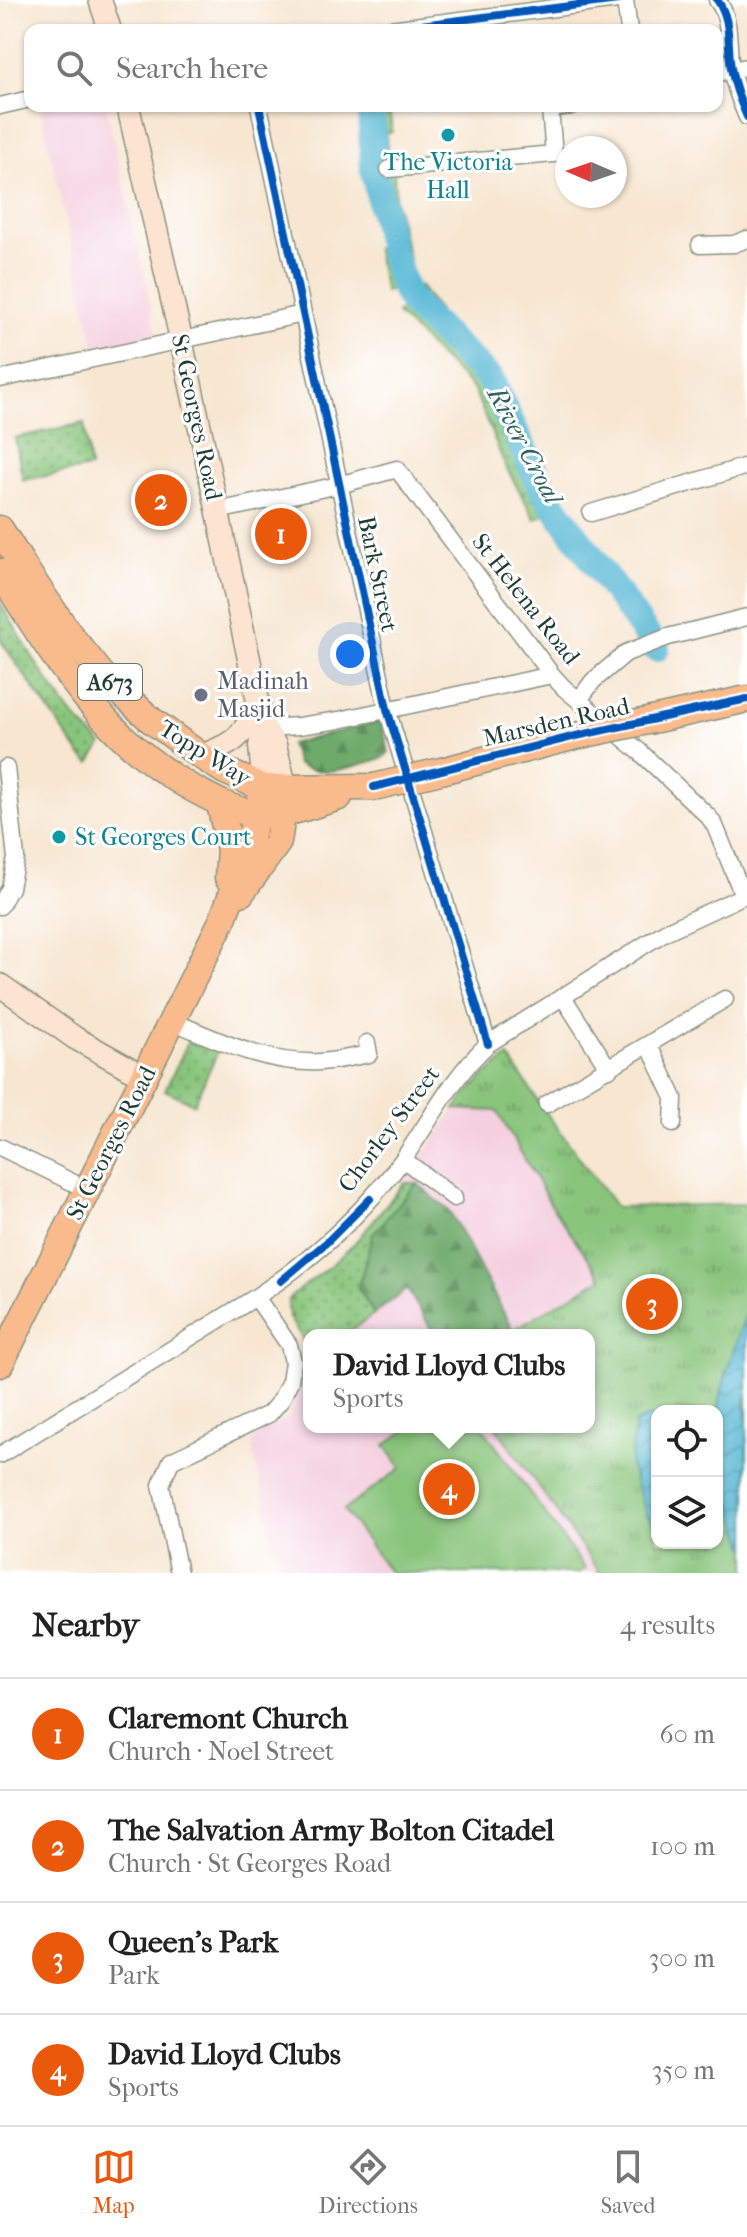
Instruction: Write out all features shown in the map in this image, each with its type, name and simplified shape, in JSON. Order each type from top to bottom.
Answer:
[{"type":"main road","points":[[100,0],[108,24]]},
{"type":"main road","name":"St Georges Road","points":[[129,112],[261,717],[260,746],[273,801],[278,842],[222,921]]},
{"type":"main road","name":"Topp Way","points":[[0,529],[69,634],[103,676],[151,720],[273,801]]},
{"type":"main road","name":"Topp Way","points":[[0,572],[80,693],[121,738],[176,779],[220,804],[273,801]]},
{"type":"main road","name":"Marsden Road","points":[[273,801],[374,787],[576,736],[747,699]]},
{"type":"main road","points":[[201,756],[228,746],[261,717]]},
{"type":"main road","points":[[278,842],[374,787]]},
{"type":"main road","name":"St Georges Road","points":[[0,1364],[222,921],[242,867],[273,801]]},
{"type":"main road","points":[[220,804],[230,849],[222,921]]},
{"type":"main road","points":[[0,985],[75,1038],[145,1077]]},
{"type":"street","points":[[429,24],[618,0]]},
{"type":"street","points":[[625,0],[628,24]]},
{"type":"street","points":[[720,2],[726,17],[737,93],[747,117]]},
{"type":"street","points":[[0,106],[24,100]]},
{"type":"street","name":"Bark Street","points":[[260,112],[387,709],[488,1044]]},
{"type":"street","points":[[389,169],[554,154],[550,112]]},
{"type":"street","points":[[700,245],[721,246],[747,239]]},
{"type":"street","points":[[0,379],[303,314]]},
{"type":"street","points":[[591,513],[747,466]]},
{"type":"street","name":"St Helena Road","points":[[339,485],[397,469],[552,675],[709,817],[741,893]]},
{"type":"street","points":[[217,511],[339,485]]},
{"type":"street","points":[[579,700],[593,681],[626,653],[662,639],[747,617]]},
{"type":"street","points":[[261,717],[299,726],[552,675]]},
{"type":"street","points":[[0,906],[10,888],[16,858],[6,768]]},
{"type":"street","name":"Chorley Street","points":[[3,1450],[281,1281],[327,1242],[370,1199],[403,1159],[465,1067],[488,1044],[665,932],[741,893]]},
{"type":"street","points":[[563,997],[609,1069]]},
{"type":"street","points":[[547,1104],[725,999]]},
{"type":"street","points":[[172,1021],[228,1045],[270,1058],[295,1061],[320,1062],[369,1054],[367,1043]]},
{"type":"street","points":[[649,1045],[674,1098],[673,1124]]},
{"type":"street","points":[[0,1147],[88,1190]]},
{"type":"street","points":[[403,1159],[454,1198]]},
{"type":"street","points":[[179,1573],[161,1485],[171,1461],[269,1414],[281,1400],[290,1381],[293,1362],[289,1345],[256,1297]]},
{"type":"shaded area","points":[[41,112],[107,112],[157,333],[95,348]]},
{"type":"shaded area","points":[[455,1109],[497,1110],[553,1208],[602,1279],[512,1329],[450,1212],[417,1183],[404,1183]]},
{"type":"shaded area","points":[[407,1289],[431,1329],[353,1329]]},
{"type":"shaded area","points":[[303,1378],[303,1433],[500,1433],[600,1573],[280,1573],[252,1447],[254,1434],[287,1419]]},
{"type":"green space","points":[[362,112],[390,112],[392,132],[386,133],[390,167],[394,171],[395,199],[413,277],[385,292],[375,248],[378,247],[364,176]]},
{"type":"green space","points":[[420,286],[459,339],[493,364],[503,378],[542,475],[563,505],[535,519],[505,465],[474,390],[397,314]]},
{"type":"green space","points":[[84,423],[90,468],[23,480],[15,438]]},
{"type":"green space","points":[[0,602],[70,712],[102,745],[90,763],[81,756],[0,640]]},
{"type":"green space","points":[[381,721],[389,752],[383,758],[329,771],[297,764],[290,744]]},
{"type":"green space","points":[[188,1042],[218,1051],[194,1104],[165,1090]]},
{"type":"green space","points":[[509,1057],[616,1207],[747,1204],[747,1573],[600,1573],[500,1433],[595,1433],[595,1329],[514,1329],[602,1278],[553,1208],[497,1111],[455,1109],[473,1087]]},
{"type":"green space","points":[[404,1183],[417,1183],[373,1235],[358,1288],[374,1314],[353,1329],[303,1329],[303,1339],[289,1318],[288,1302],[292,1295],[353,1245]]},
{"type":"green space","points":[[417,1183],[450,1212],[512,1329],[431,1329],[407,1289],[374,1314],[358,1288],[373,1234]]},
{"type":"green space","points":[[402,1433],[486,1433],[585,1569],[579,1573],[390,1573],[344,1510],[401,1468],[385,1445]]},
{"type":"water","points":[[747,1309],[747,1551],[723,1466],[723,1405],[719,1405],[725,1376]]},
{"type":"water","points":[[651,1416],[651,1520],[630,1465],[635,1423]]},
{"type":"waterway","name":"River Croal","points":[[371,112],[374,171],[392,252],[406,293],[416,308],[490,379],[539,482],[656,648]]},
{"type":"cycle path","points":[[429,24],[618,0]]},
{"type":"cycle path","points":[[717,0],[725,15],[732,74],[747,117]]},
{"type":"cycle path","points":[[260,112],[387,709],[488,1044]]},
{"type":"cycle path","points":[[374,787],[576,736],[747,699]]},
{"type":"cycle path","points":[[281,1281],[327,1242],[370,1199]]},
{"type":"place","name":"The Victoria Hall","points":[[448,135]]},
{"type":"place","name":"The Salvation Army Bolton Citadel","points":[[161,500]]},
{"type":"place","name":"Claremont Church","points":[[281,534]]},
{"type":"place","name":"Madinah Masjid","points":[[201,695]]},
{"type":"place","name":"St Georges Court","points":[[59,837]]},
{"type":"place","name":"Queen's Park","points":[[652,1304]]},
{"type":"place","name":"David Lloyd Clubs","points":[[449,1489]]}]
